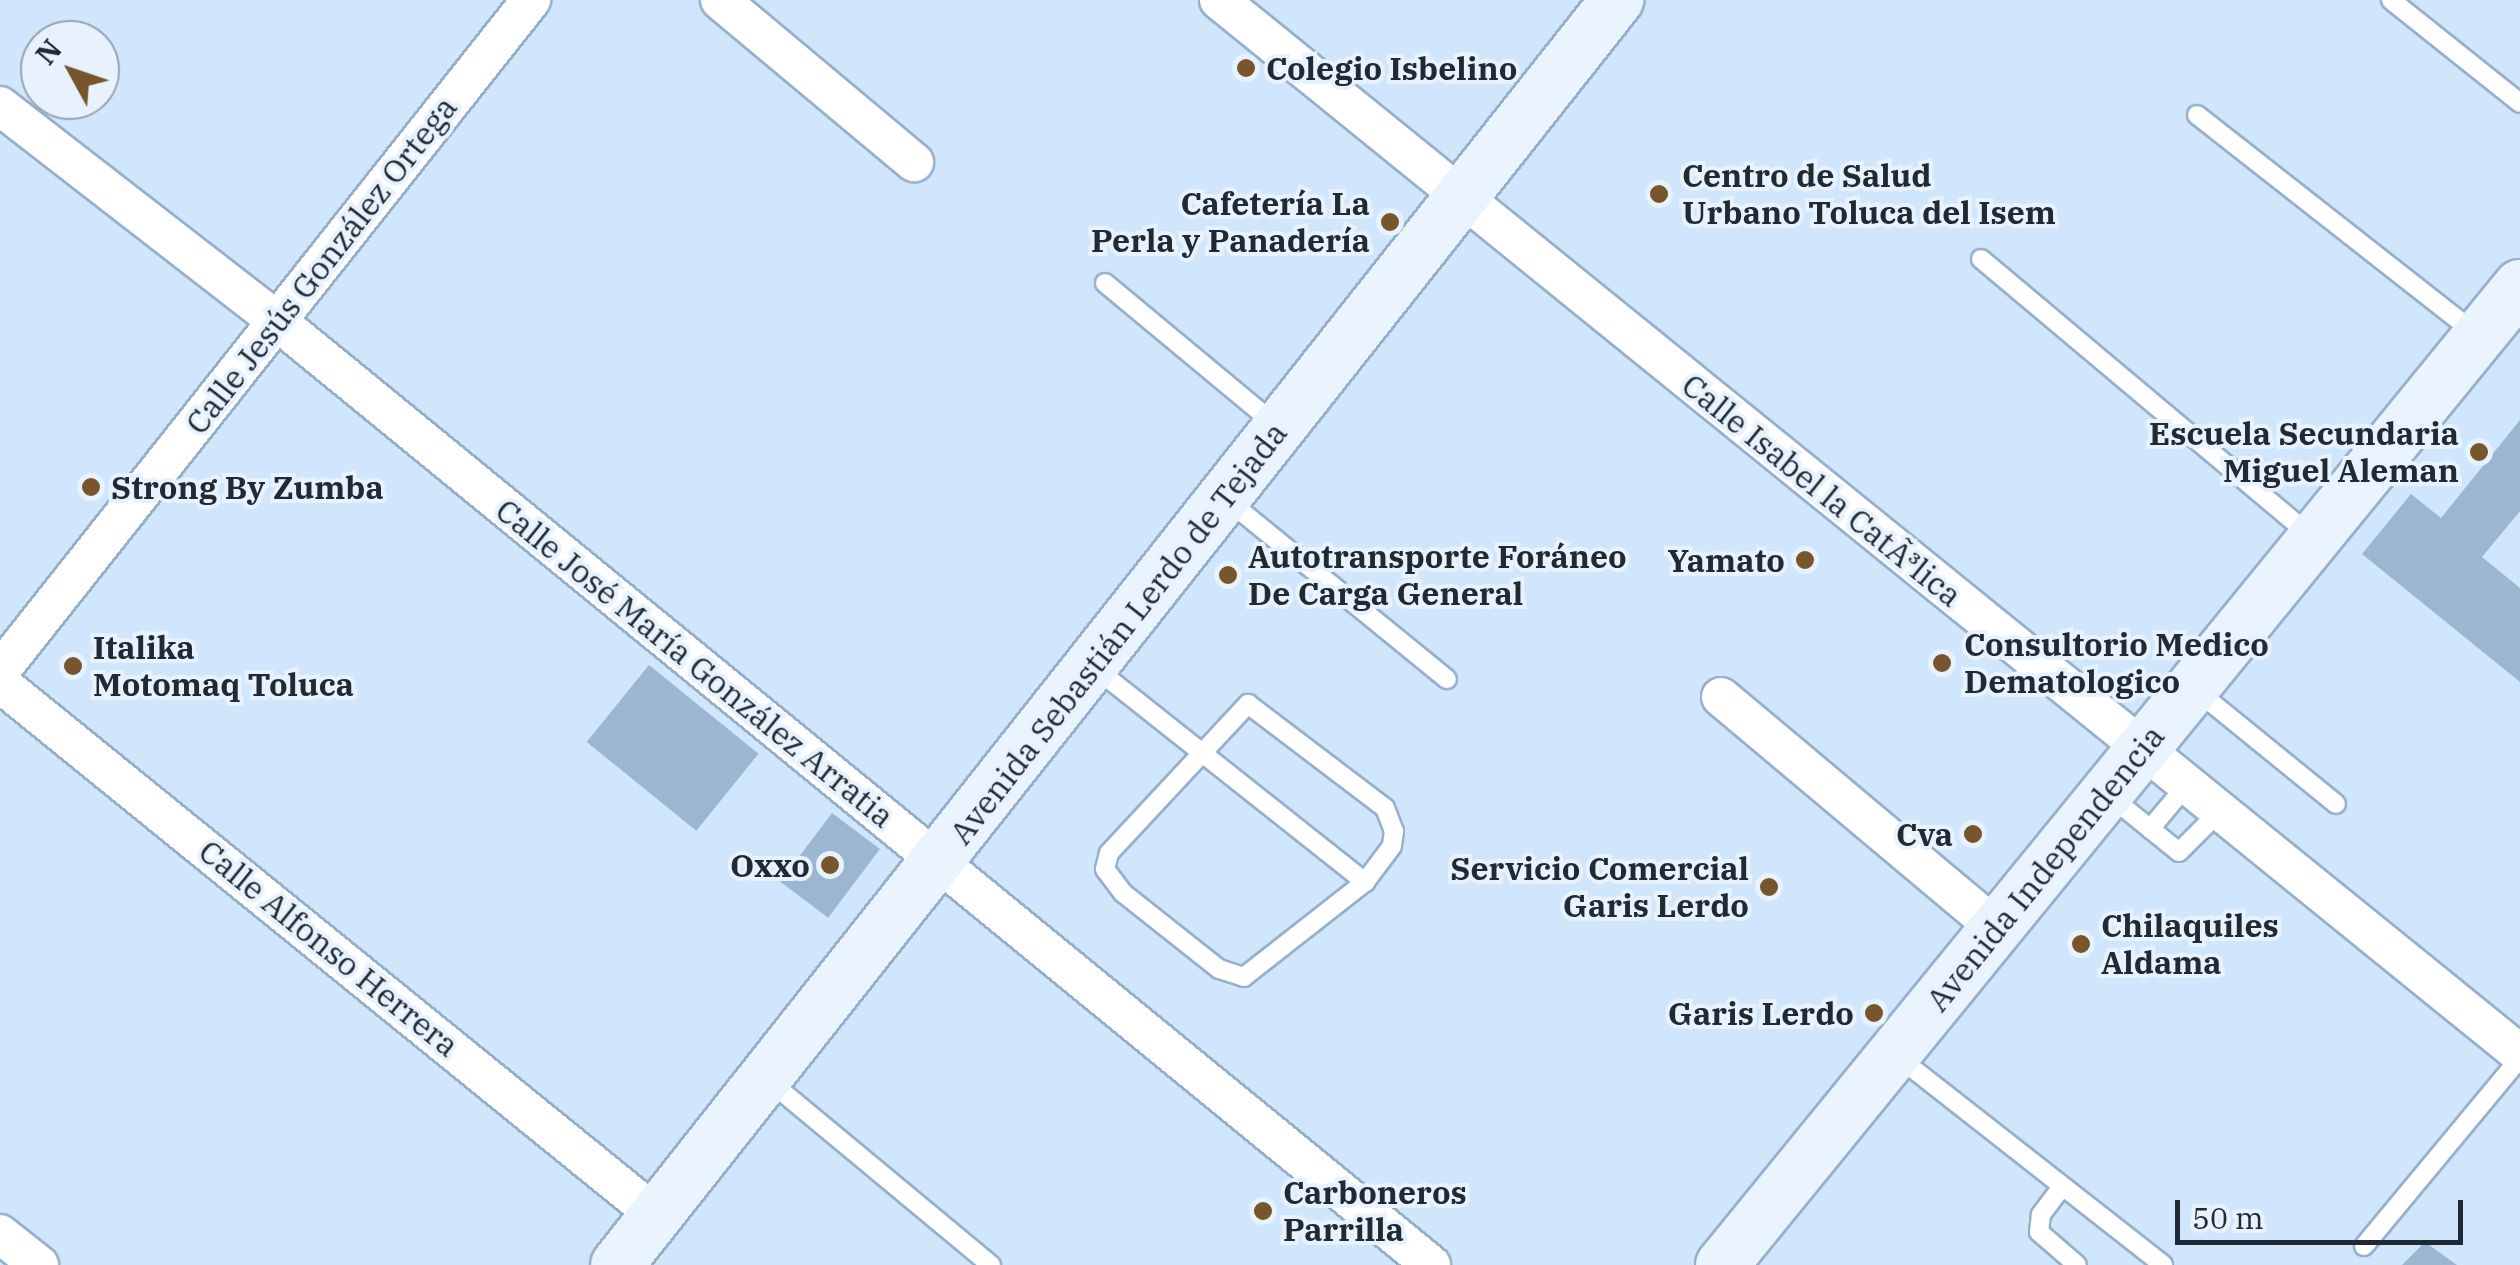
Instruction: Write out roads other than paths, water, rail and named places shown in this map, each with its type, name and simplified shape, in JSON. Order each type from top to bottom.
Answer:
[{"type":"main road","name":"Avenida Sebastián Lerdo de Tejada","points":[[617,1265],[1617,0]]},
{"type":"main road","name":"Avenida Independencia","points":[[1722,1265],[1893,1053],[1981,915],[2106,793],[2520,286]]},
{"type":"street","points":[[720,0],[914,162]]},
{"type":"street","name":"Calle Isabel la CatÃ³lica","points":[[1219,0],[2520,1056]]},
{"type":"street","name":"Calle Jesús González Ortega","points":[[0,671],[277,321],[519,4]]},
{"type":"street","name":"Calle José María González Arratia","points":[[0,106],[277,321],[1431,1265]]},
{"type":"street","name":"Calle Alfonso Herrera","points":[[0,682],[657,1216]]},
{"type":"street","points":[[1721,697],[1981,915]]},
{"type":"street","points":[[0,1234],[38,1265]]},
{"type":"lane","points":[[2391,0],[2520,103]]},
{"type":"lane","points":[[2197,115],[2479,336]]},
{"type":"lane","points":[[1981,259],[2314,540]]},
{"type":"lane","points":[[1105,283],[1280,428]]},
{"type":"lane","points":[[1225,498],[1447,679]]},
{"type":"lane","points":[[1092,665],[1365,882]]},
{"type":"lane","points":[[2194,688],[2336,804]]},
{"type":"lane","points":[[1248,704],[1385,808],[1394,831],[1392,846],[1365,882],[1261,970],[1244,977],[1220,970],[1123,893],[1105,869],[1109,853],[1199,750],[1248,704]]},
{"type":"lane","points":[[2150,829],[2186,786]]},
{"type":"lane","points":[[2106,793],[2181,852],[2218,813]]},
{"type":"lane","points":[[1893,1053],[2162,1265]]},
{"type":"lane","points":[[2364,1246],[2520,1056]]},
{"type":"lane","points":[[766,1078],[991,1265]]},
{"type":"lane","points":[[2061,1188],[2042,1215],[2038,1232],[2078,1265]]},
{"type":"place","name":"Colegio Isbelino","points":[[1246,68]]},
{"type":"place","name":"Centro de Salud Urbano Toluca del Isem","points":[[1659,194]]},
{"type":"place","name":"Cafetería La Perla y Panadería","points":[[1390,222]]},
{"type":"place","name":"Escuela Secundaria Miguel Aleman","points":[[2479,452]]},
{"type":"place","name":"Strong By Zumba","points":[[91,487]]},
{"type":"place","name":"Yamato","points":[[1805,560]]},
{"type":"place","name":"Autotransporte Foráneo De Carga General","points":[[1228,575]]},
{"type":"place","name":"Consultorio Medico Dematologico","points":[[1942,663]]},
{"type":"place","name":"Italika Motomaq Toluca","points":[[73,666]]},
{"type":"place","name":"Cva","points":[[1973,834]]},
{"type":"place","name":"Oxxo","points":[[830,865]]},
{"type":"place","name":"Servicio Comercial Garis Lerdo","points":[[1769,887]]},
{"type":"place","name":"Chilaquiles Aldama","points":[[2081,944]]},
{"type":"place","name":"Garis Lerdo","points":[[1874,1013]]},
{"type":"place","name":"Carboneros Parrilla","points":[[1263,1211]]}]
